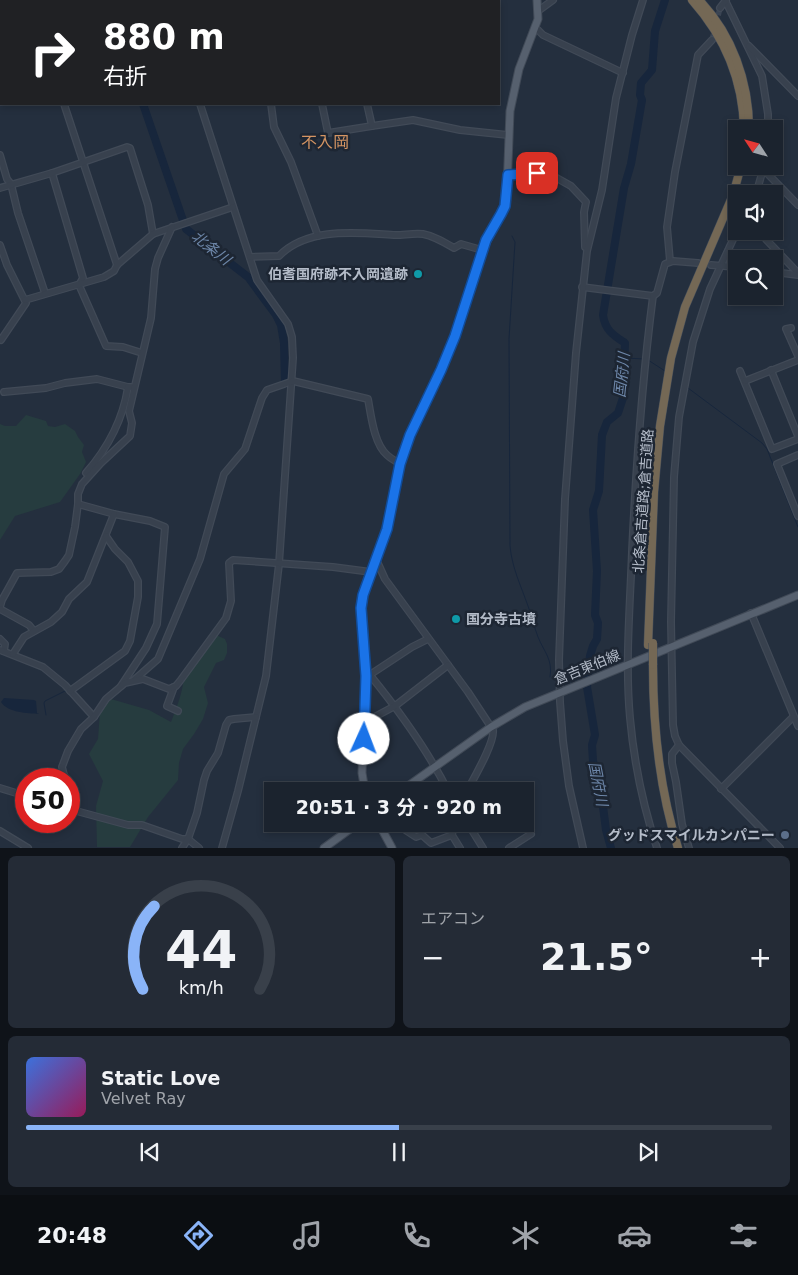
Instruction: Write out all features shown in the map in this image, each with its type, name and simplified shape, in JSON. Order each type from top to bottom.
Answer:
[{"type":"highway","points":[[692,0],[723,30],[736,58],[745,90],[749,120]]},
{"type":"highway","points":[[700,0],[730,60],[739,91],[743,120]]},
{"type":"highway","name":"北条倉吉道路;倉吉道路","points":[[651,644],[651,543],[654,492],[660,426],[669,367],[685,307],[730,201],[738,175]]},
{"type":"highway","name":"北条倉吉道路;倉吉道路","points":[[674,848],[660,796],[650,734],[650,666],[659,493],[675,359],[700,280],[728,218]]},
{"type":"highway","name":"北条倉吉道路;倉吉道路","points":[[650,666],[658,763],[671,825],[678,848]]},
{"type":"main road","points":[[363,782],[368,676],[361,608],[363,595],[387,529],[400,464],[410,435],[455,336],[482,250],[505,206],[510,111],[519,69],[536,28],[537,0]]},
{"type":"main road","name":"倉吉東伯線","points":[[413,782],[491,727],[525,707],[798,595]]},
{"type":"main road","points":[[324,848],[346,832]]},
{"type":"main road","points":[[384,832],[392,848]]},
{"type":"street","points":[[538,11],[553,0]]},
{"type":"street","points":[[583,848],[569,786],[563,741],[564,691],[559,660],[565,499],[586,251],[602,190],[611,124],[643,0]]},
{"type":"street","points":[[720,8],[726,1],[762,76],[768,120]]},
{"type":"street","points":[[536,28],[543,35],[623,73]]},
{"type":"street","points":[[670,261],[667,227],[675,172],[698,55],[712,40]]},
{"type":"street","points":[[744,41],[798,96]]},
{"type":"street","points":[[64,105],[117,265]]},
{"type":"street","points":[[200,105],[257,280],[288,324],[292,337],[293,381],[279,564],[266,676],[222,848]]},
{"type":"street","points":[[271,105],[274,127],[291,162],[318,236]]},
{"type":"street","points":[[322,105],[328,133],[413,120],[460,130],[508,135]]},
{"type":"street","points":[[367,105],[372,126]]},
{"type":"street","points":[[0,188],[130,148],[148,205],[153,234]]},
{"type":"street","points":[[0,155],[3,179],[11,184],[18,213],[45,293]]},
{"type":"street","points":[[508,175],[546,172],[571,186],[586,202],[584,212],[586,251]]},
{"type":"street","points":[[52,173],[84,278],[79,285]]},
{"type":"street","points":[[770,175],[798,205]]},
{"type":"street","points":[[25,300],[104,277],[114,271],[117,265],[153,234],[233,206]]},
{"type":"street","points":[[86,473],[96,463],[110,438],[131,387],[151,318],[155,269],[172,227]]},
{"type":"street","points":[[250,257],[279,256],[287,248],[299,241],[337,234],[421,234],[435,237],[454,248],[461,244],[482,250]]},
{"type":"street","points":[[732,240],[710,289],[692,342],[679,417],[674,477],[671,622],[673,725],[679,745],[780,848]]},
{"type":"street","points":[[766,240],[798,274]]},
{"type":"street","points":[[0,245],[7,266],[26,303],[1,340]]},
{"type":"street","points":[[582,287],[651,296],[656,293],[665,264],[670,261],[698,264]]},
{"type":"street","points":[[711,265],[728,266]]},
{"type":"street","points":[[783,273],[798,274]]},
{"type":"street","points":[[79,285],[106,346],[123,347],[142,353]]},
{"type":"street","points":[[651,296],[639,432],[629,623],[629,664],[630,717],[634,754],[644,803],[657,848]]},
{"type":"street","points":[[791,328],[786,330],[798,356]]},
{"type":"street","points":[[745,381],[798,360]]},
{"type":"street","points":[[740,371],[772,450],[798,437],[771,370]]},
{"type":"street","points":[[4,392],[46,388],[65,383],[97,379],[131,387]]},
{"type":"street","points":[[62,768],[68,751],[81,729],[94,717],[106,699],[134,680],[158,659],[200,559],[224,474],[245,449],[262,398],[267,390],[293,381],[368,399],[372,421],[381,448],[400,464]]},
{"type":"street","points":[[34,631],[29,625],[0,608],[2,600],[17,573],[51,572],[59,569],[65,562],[69,555],[75,527],[78,494],[82,484],[130,436],[132,423],[129,411],[131,387]]},
{"type":"street","points":[[798,456],[777,464],[798,516]]},
{"type":"street","points":[[78,504],[150,521],[165,527],[156,624],[146,648],[120,688]]},
{"type":"street","points":[[12,654],[20,641],[51,622],[62,612],[69,599],[87,582],[114,514]]},
{"type":"street","points":[[70,691],[125,651],[130,641],[138,597],[138,581],[128,562],[115,549],[106,536]]},
{"type":"street","points":[[376,559],[385,579],[491,727],[494,735],[471,782]]},
{"type":"street","points":[[178,711],[167,706],[174,687],[226,618],[231,601],[230,563],[233,560],[333,567],[371,572]]},
{"type":"street","points":[[752,613],[798,726]]},
{"type":"street","points":[[0,639],[5,644],[2,650],[43,667],[70,691],[94,717]]},
{"type":"street","points":[[428,640],[412,647],[368,676],[395,706],[434,763],[443,782]]},
{"type":"street","points":[[365,722],[395,706],[448,665]]},
{"type":"street","points":[[134,680],[142,679],[169,689],[174,687]]},
{"type":"street","points":[[182,848],[197,814],[204,780],[218,753],[226,725],[229,720],[256,717]]},
{"type":"street","points":[[721,789],[793,717]]},
{"type":"street","points":[[679,745],[672,754],[672,763],[682,824],[689,848]]},
{"type":"street","points":[[0,788],[15,793]]},
{"type":"street","points":[[80,812],[128,826],[142,825],[182,839],[188,838]]},
{"type":"street","points":[[0,830],[28,848]]},
{"type":"street","points":[[408,832],[416,837],[422,835],[431,843],[452,835]]},
{"type":"street","points":[[453,832],[452,835],[460,848]]},
{"type":"street","points":[[473,832],[484,848]]},
{"type":"street","points":[[509,848],[531,834]]},
{"type":"street","points":[[188,838],[199,848]]},
{"type":"green space","points":[[26,415],[46,421],[48,426],[55,427],[65,424],[75,431],[84,445],[82,452],[86,462],[80,474],[60,502],[15,516],[0,540],[0,424],[16,426]]},
{"type":"green space","points":[[214,634],[225,639],[227,653],[224,660],[216,663],[204,687],[208,703],[203,719],[183,749],[179,763],[178,780],[148,817],[130,847],[97,847],[96,806],[103,781],[89,754],[98,739],[100,711],[111,699],[149,710],[171,722],[187,672]]},
{"type":"water","points":[[4,698],[34,700],[36,701],[37,713],[39,714],[18,712],[8,708],[1,702]]},
{"type":"waterway","name":"国府川","points":[[611,848],[606,830],[600,783],[593,761],[592,745],[595,735],[587,687],[590,656],[597,639],[598,623],[595,615],[597,571],[593,510],[599,491],[602,435],[607,422],[618,413],[623,398],[625,343],[610,332],[603,315],[624,188],[631,164],[642,100],[640,95],[641,83],[652,70],[655,31],[665,0]]},
{"type":"waterway","name":"北条川","points":[[143,105],[186,229],[248,277],[276,315],[281,325],[284,343],[285,384]]},
{"type":"waterway","points":[[512,236],[515,242],[509,339],[510,546],[517,577],[538,637],[549,660],[550,677]]},
{"type":"waterway","points":[[625,358],[644,359]]},
{"type":"waterway","points":[[648,360],[665,371]]},
{"type":"waterway","points":[[688,388],[762,443],[767,449],[798,527]]},
{"type":"waterway","points":[[46,715],[45,701],[65,691],[71,697]]},
{"type":"tunnel","points":[[712,40],[720,8]]},
{"type":"place","name":"伯耆国府跡不入岡遺跡","points":[[418,274]]},
{"type":"place","name":"国分寺古墳","points":[[456,619]]},
{"type":"place","name":"グッドスマイルカンパニー","points":[[785,835]]},
{"type":"district","name":"不入岡","points":[[325,142]]},
{"type":"route","points":[[364,739],[366,676],[361,608],[368,579],[387,529],[400,464],[410,435],[455,336],[486,240],[505,206],[508,175],[537,173]]}]
